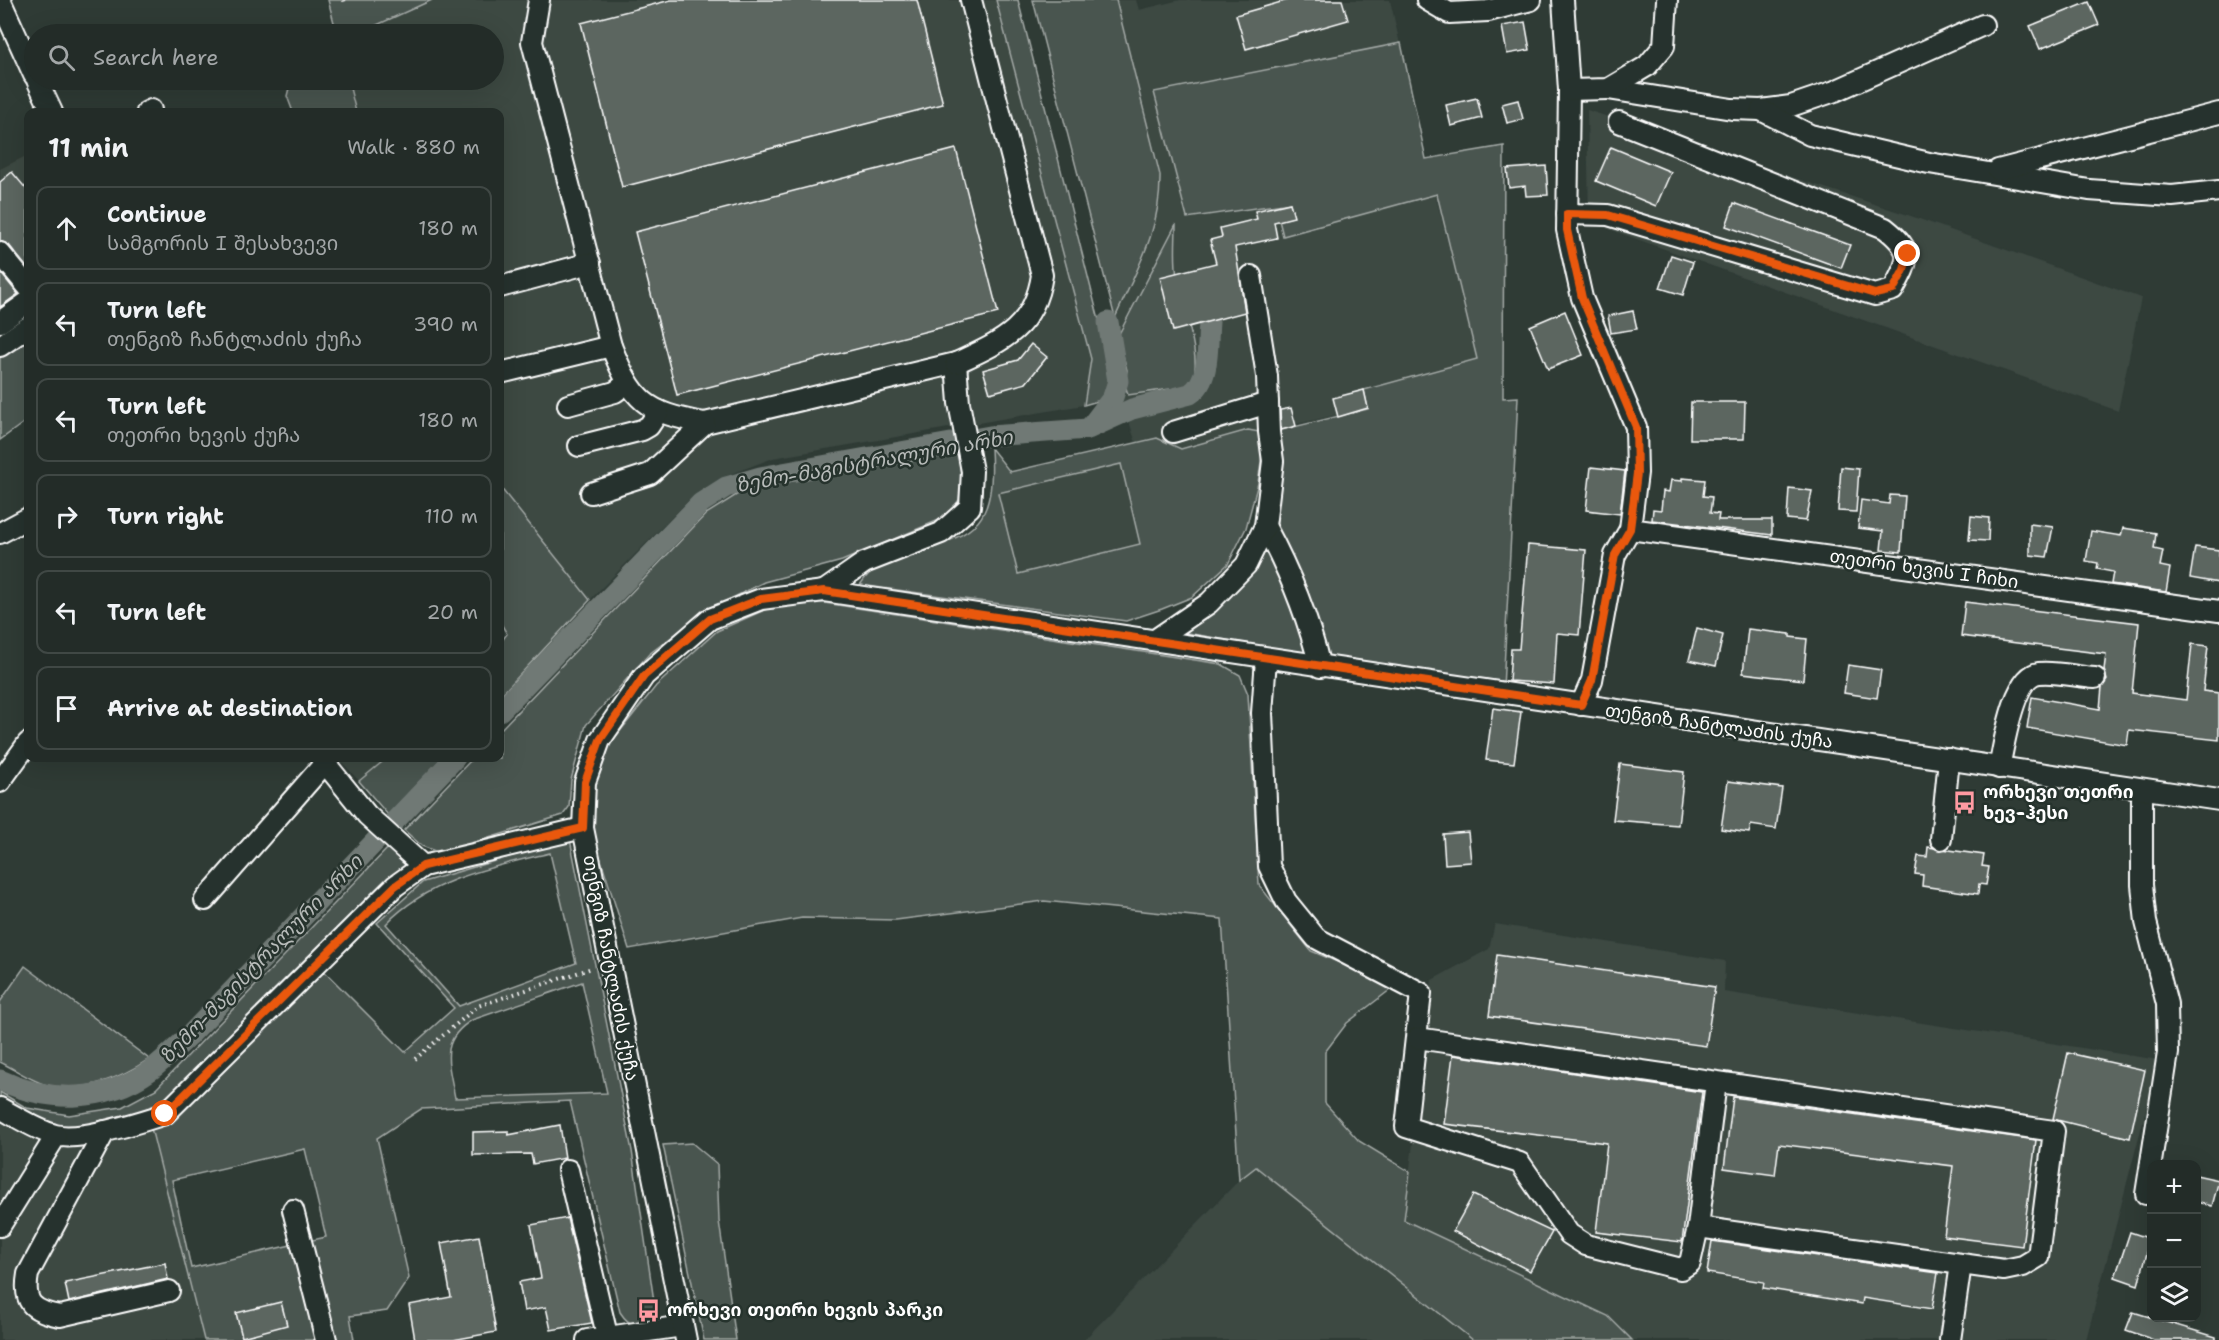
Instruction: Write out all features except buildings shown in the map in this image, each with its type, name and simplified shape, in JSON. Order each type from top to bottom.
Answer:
[{"type":"street","points":[[0,0],[24,53]]},
{"type":"street","points":[[539,0],[532,42],[611,346],[626,384],[644,403],[674,418],[705,423],[956,363],[1005,340],[1022,324],[1039,296],[1042,275],[971,0]]},
{"type":"street","points":[[1426,0],[1449,13],[1488,10],[1531,0]]},
{"type":"street","points":[[1563,0],[1569,90],[1567,230],[1582,298],[1636,427],[1637,473],[1630,529],[1615,555],[1592,680],[1581,705]]},
{"type":"street","points":[[1608,89],[1647,66],[1664,46],[1667,0]]},
{"type":"street","points":[[1569,90],[1608,89],[1732,109],[1761,110],[1791,106],[1834,91],[1983,25]]},
{"type":"street","points":[[42,90],[50,108]]},
{"type":"street","points":[[1761,110],[1810,135],[1929,163],[2089,190],[2172,196],[2219,191]]},
{"type":"street","points":[[1987,173],[2219,113]]},
{"type":"street","points":[[1567,214],[1617,218],[1875,294],[1893,290],[1904,270],[1908,254],[1902,242],[1886,228],[1619,122]]},
{"type":"street","points":[[0,253],[24,282]]},
{"type":"street","points":[[504,285],[590,263]]},
{"type":"street","points":[[1155,640],[1209,603],[1246,565],[1265,526],[1273,461],[1267,376],[1251,276]]},
{"type":"street","points":[[0,322],[24,305]]},
{"type":"street","points":[[0,346],[24,330]]},
{"type":"street","points":[[504,372],[611,346]]},
{"type":"street","points":[[824,591],[864,563],[941,533],[970,507],[972,471],[960,407],[956,363]]},
{"type":"street","points":[[568,405],[615,392],[626,384]]},
{"type":"street","points":[[1173,432],[1268,404]]},
{"type":"street","points":[[579,446],[642,430],[649,426],[659,411]]},
{"type":"street","points":[[591,493],[650,474],[705,423]]},
{"type":"street","points":[[0,533],[24,520]]},
{"type":"street","points":[[1265,526],[1289,571],[1310,626],[1320,667]]},
{"type":"street","name":"თეთრი ხევის I ჩიხი","points":[[1630,529],[2219,611]]},
{"type":"street","name":"თენგიზ ჩანტლაძის ქუჩა","points":[[684,1333],[583,828],[585,782],[600,740],[644,676],[710,619],[761,599],[824,591],[2219,800]]},
{"type":"street","points":[[1266,659],[1262,713],[1269,866],[1286,901],[1316,938],[1421,993],[1406,1126],[1520,1163],[1569,1234],[1586,1245],[1681,1269],[1690,1263],[1698,1227],[1716,1082]]},
{"type":"street","points":[[1999,768],[2009,721],[2019,691],[2027,679],[2037,673],[2095,678]]},
{"type":"street","points":[[0,782],[24,749]]},
{"type":"street","points":[[1941,839],[1949,759]]},
{"type":"street","points":[[205,900],[321,762]]},
{"type":"street","points":[[325,762],[367,815],[423,866]]},
{"type":"street","points":[[2142,790],[2143,894],[2146,922],[2168,1004],[2168,1043],[2146,1194]]},
{"type":"street","points":[[0,1108],[56,1136],[105,1131],[165,1114],[395,886],[423,866],[583,828]]},
{"type":"street","points":[[1417,1038],[2054,1131],[2038,1257],[2023,1266],[2004,1270],[1698,1227]]},
{"type":"street","points":[[105,1131],[28,1274],[26,1288],[28,1299],[33,1306],[44,1313],[60,1316],[169,1291]]},
{"type":"street","points":[[0,1226],[56,1136]]},
{"type":"street","points":[[568,1170],[607,1335]]},
{"type":"street","points":[[292,1210],[326,1340]]},
{"type":"street","points":[[1950,1340],[1961,1264]]},
{"type":"street","points":[[587,1340],[607,1335],[684,1333]]},
{"type":"path","points":[[415,1059],[478,1006],[610,962]]},
{"type":"shaded area","points":[[328,0],[432,0],[379,24],[334,24]]},
{"type":"shaded area","points":[[432,0],[996,0],[1091,359],[1084,405],[773,458],[726,476],[688,501],[590,600],[504,492],[504,108],[355,108],[350,90],[504,90],[504,24],[379,24]]},
{"type":"shaded area","points":[[996,0],[1018,0],[1105,344],[1112,380],[1101,400],[1084,405],[1091,359]]},
{"type":"shaded area","points":[[1033,0],[1116,0],[1160,175],[1159,195],[1152,231],[1115,318]]},
{"type":"shaded area","points":[[1112,0],[1136,0],[1139,10],[1180,0],[1390,0],[1426,159],[1478,359],[1364,390],[1368,408],[1121,464],[1141,544],[1017,574],[998,493],[991,448],[1010,472],[1136,443],[1122,400],[1127,370],[1115,318],[1157,201]]},
{"type":"shaded area","points":[[1401,43],[1426,159],[1504,146],[1503,398],[1518,397],[1503,688],[1181,632],[1218,606],[1255,571],[1272,538],[1277,431],[1368,409],[1364,390],[1477,359],[1437,194],[1283,236],[1279,220],[1293,217],[1290,203],[1187,218],[1154,92]]},
{"type":"shaded area","points":[[288,90],[350,90],[355,108],[292,108],[287,96]]},
{"type":"shaded area","points":[[1587,110],[1911,216],[2141,298],[2118,411],[1589,222]]},
{"type":"shaded area","points":[[24,157],[24,316],[0,333],[0,169]]},
{"type":"shaded area","points":[[1176,224],[1176,270],[1193,343],[1195,370],[1193,382],[1184,387],[1128,395],[1125,384],[1127,370],[1118,336]]},
{"type":"shaded area","points":[[24,341],[24,422],[0,440],[0,358]]},
{"type":"shaded area","points":[[1248,430],[1265,433],[1258,483],[1246,528],[1228,564],[1192,597],[1126,621],[860,585],[878,567],[946,542],[962,535],[974,526],[983,514],[989,498],[991,448],[1010,472],[1157,438],[1181,449]],"holes":[[[1121,464],[1140,544],[1018,574],[998,493]]]},
{"type":"shaded area","points":[[959,453],[961,480],[959,500],[946,517],[842,561],[764,582],[705,612],[649,654],[586,725],[571,780],[569,807],[563,815],[440,853],[422,846],[404,830],[469,762],[504,762],[504,726],[706,514],[746,489]]},
{"type":"shaded area","points":[[504,492],[590,600],[504,692],[504,638],[507,634],[504,629]]},
{"type":"shaded area","points":[[818,602],[1221,664],[1240,675],[1248,694],[1259,885],[1311,951],[1395,986],[1347,1023],[1325,1052],[1325,1103],[1359,1141],[1410,1172],[1404,1220],[1608,1316],[1632,1340],[1473,1340],[1256,1167],[1239,1180],[1222,919],[1044,901],[896,920],[802,918],[629,949],[591,828],[596,779],[610,744],[656,686],[717,631],[769,608]]},
{"type":"shaded area","points":[[342,762],[382,762],[359,781]]},
{"type":"shaded area","points":[[382,762],[438,762],[388,815],[359,781]]},
{"type":"shaded area","points":[[570,839],[632,1151],[657,1322],[645,1325],[632,1324],[620,1312],[570,1101],[421,1109],[377,1138],[409,1278],[387,1311],[350,1316],[354,1340],[204,1340],[151,1128],[171,1118],[324,971],[405,1052],[454,1008],[377,923],[423,882]],"holes":[[[550,853],[576,963],[459,1006],[386,924],[421,896],[441,885],[484,870]],[[582,982],[607,1093],[455,1098],[448,1054],[454,1036],[472,1020]],[[305,1149],[326,1237],[191,1268],[172,1180]]]},
{"type":"shaded area","points":[[388,848],[406,864],[406,874],[160,1107],[115,1122],[78,1130],[51,1124],[0,1099],[0,1092],[27,1108],[69,1115],[122,1107],[156,1089]]},
{"type":"shaded area","points":[[1495,924],[1725,961],[1724,992],[2159,1060],[2086,1340],[1632,1340],[1608,1316],[1404,1220],[1432,980],[1489,949]]},
{"type":"shaded area","points":[[25,966],[149,1059],[127,1072],[102,1082],[64,1088],[38,1082],[0,1062],[0,1002]]},
{"type":"shaded area","points":[[0,1120],[42,1140],[71,1145],[104,1145],[151,1128],[204,1340],[0,1340]]},
{"type":"shaded area","points":[[692,1143],[717,1164],[719,1221],[736,1340],[704,1340],[663,1145]]},
{"type":"shaded area","points":[[1255,1166],[1473,1340],[1084,1340]]},
{"type":"waterway","name":"ზემო-მაგისტრალური არხი","points":[[1091,426],[1113,397],[1118,381],[1108,322]]},
{"type":"waterway","name":"ზემო-მაგისტრალური არხი","points":[[504,707],[701,503],[726,487],[760,477],[990,436],[1088,429],[1132,409],[1190,394],[1197,388],[1202,380],[1207,361],[1209,322]]},
{"type":"waterway","name":"ზემო-მაგისტრალური არხი","points":[[0,1080],[38,1093],[77,1096],[115,1089],[151,1070],[189,1036],[451,762]]},
{"type":"place","name":"ორხევი თეთრი ხევ-ჰესი","points":[[1965,802]]},
{"type":"place","name":"ორხევი თეთრი ხევის პარკი","points":[[649,1310]]},
{"type":"route","points":[[165,1114],[395,886],[423,866],[583,828],[585,782],[600,740],[644,676],[710,619],[761,599],[824,591],[1581,705],[1592,680],[1615,555],[1630,529],[1637,473],[1636,427],[1582,298],[1567,230],[1567,214],[1608,215],[1875,294],[1893,290],[1904,270],[1908,254]]}]
